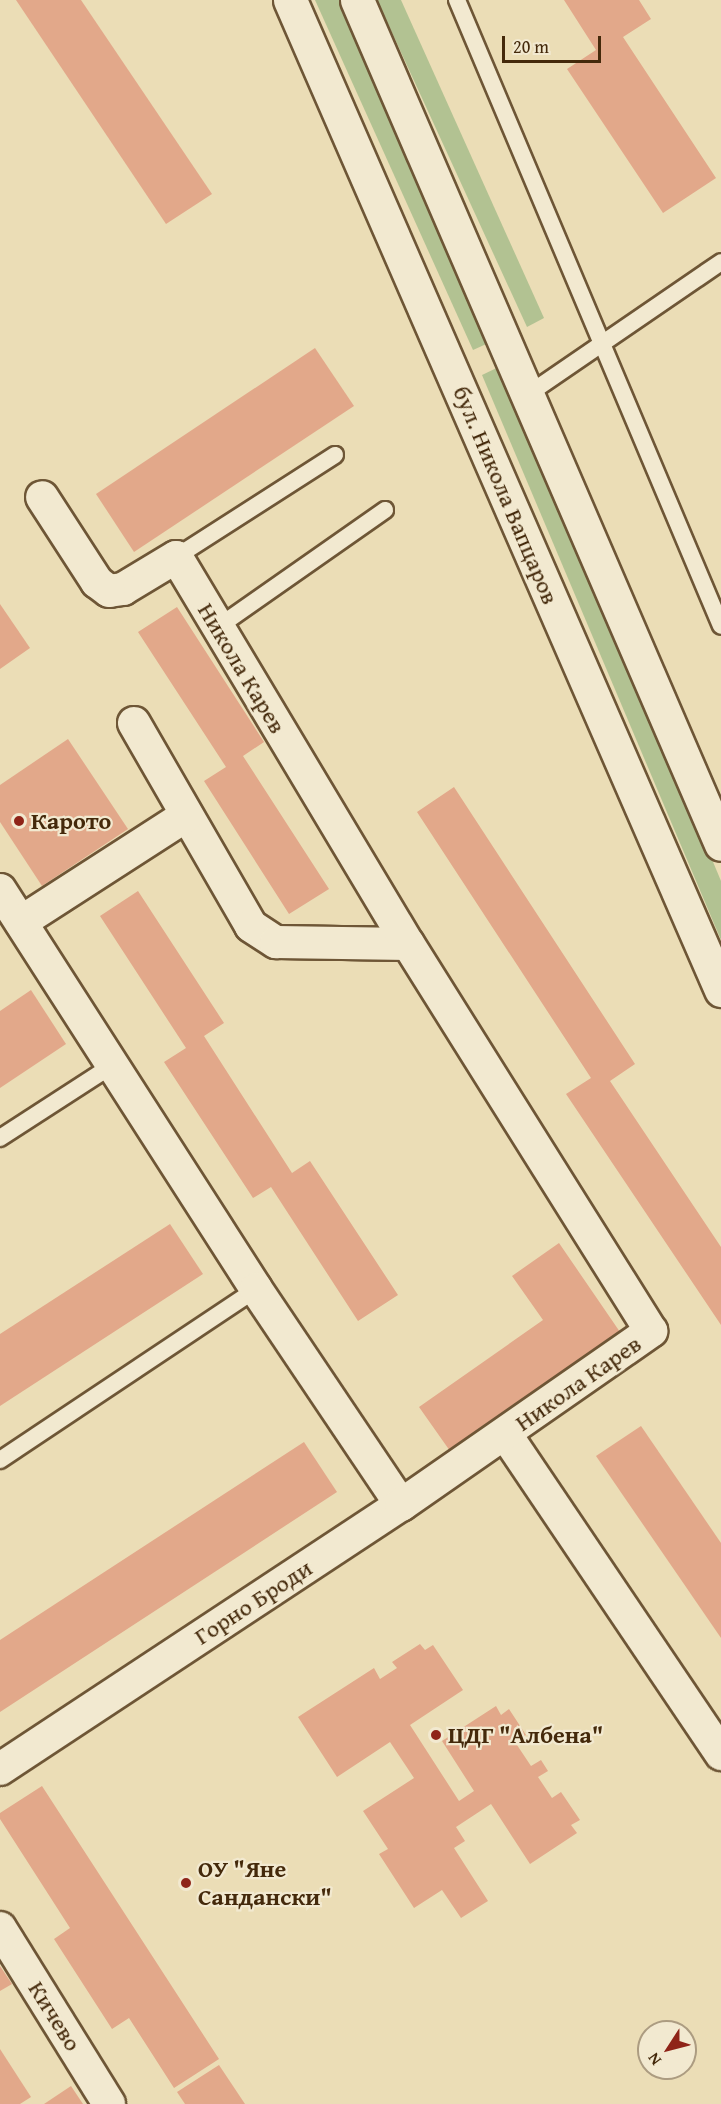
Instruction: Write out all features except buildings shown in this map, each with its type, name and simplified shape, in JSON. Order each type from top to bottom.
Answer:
[{"type":"street","name":"бул. Никола Вапцаров","points":[[290,0],[721,990]]},
{"type":"street","points":[[357,0],[721,844]]},
{"type":"street","points":[[42,497],[97,582],[109,591],[123,589],[176,556]]},
{"type":"street","name":"Никола Карев","points":[[176,556],[408,944],[651,1331],[506,1435],[721,1754]]},
{"type":"street","points":[[134,723],[251,926],[276,942],[408,944]]},
{"type":"street","points":[[21,922],[187,815]]},
{"type":"street","points":[[0,890],[256,1289],[401,1505]]},
{"type":"street","name":"Горно Броди","points":[[0,1769],[506,1435]]},
{"type":"street","name":"Кичево","points":[[0,1928],[110,2104]]},
{"type":"lane","points":[[458,0],[721,626]]},
{"type":"lane","points":[[527,394],[603,345],[721,262]]},
{"type":"lane","points":[[176,556],[335,455]]},
{"type":"lane","points":[[218,627],[385,510]]},
{"type":"lane","points":[[0,1138],[113,1065]]},
{"type":"lane","points":[[0,1460],[256,1289]]},
{"type":"green space","points":[[315,0],[342,0],[493,341],[473,350]]},
{"type":"green space","points":[[377,0],[401,0],[544,318],[527,327]]},
{"type":"green space","points":[[505,364],[721,881],[721,940],[482,375]]},
{"type":"place","name":"Карото","points":[[19,821]]},
{"type":"place","name":"ЦДГ \"Албена\"","points":[[436,1735]]},
{"type":"place","name":"ОУ \"Яне Сандански\"","points":[[186,1883]]}]
